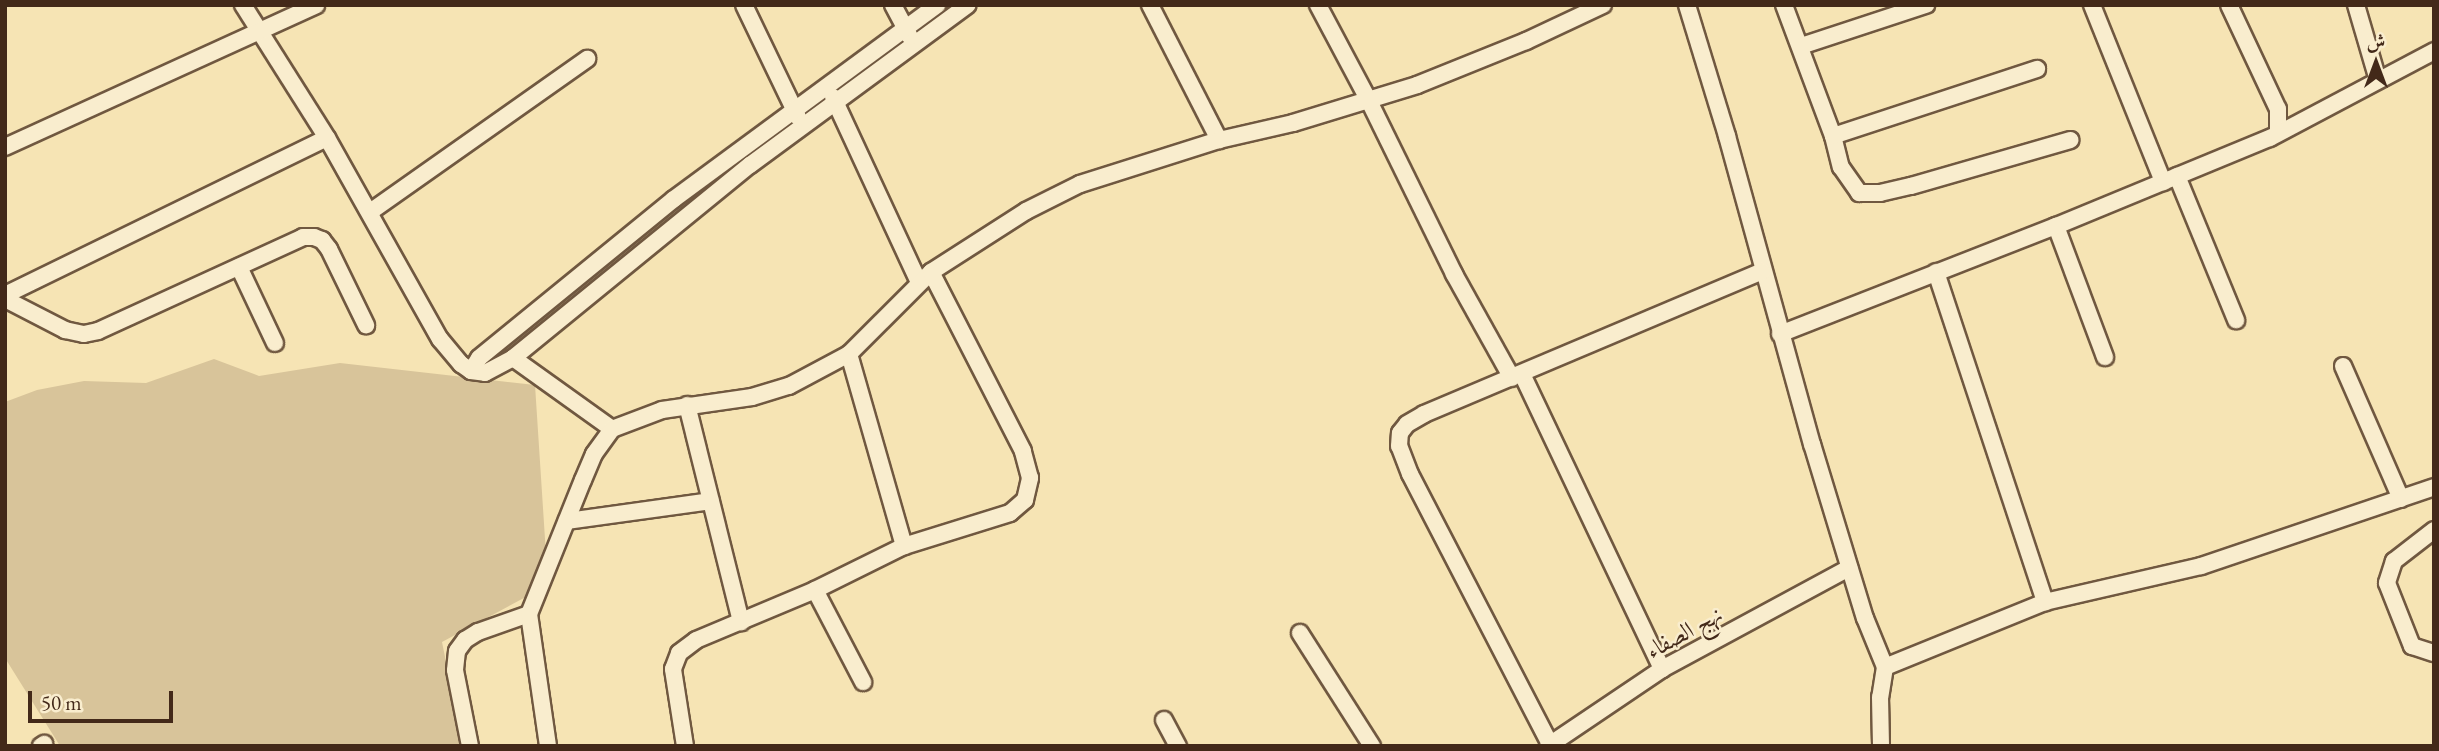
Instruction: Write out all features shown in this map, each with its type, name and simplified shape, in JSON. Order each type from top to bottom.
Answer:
[{"type":"street","points":[[243,5],[327,138],[440,339],[461,364],[471,371],[485,373],[513,358],[802,125],[915,47],[968,5]]},
{"type":"street","points":[[5,147],[316,5]]},
{"type":"street","points":[[744,5],[802,125]]},
{"type":"street","points":[[892,5],[915,47]]},
{"type":"street","points":[[471,371],[479,358],[674,199],[937,5]]},
{"type":"street","points":[[1150,5],[1219,140]]},
{"type":"street","points":[[1318,5],[1369,101],[1454,274],[1517,376],[1662,670]]},
{"type":"street","points":[[548,746],[529,614],[594,454],[612,429],[662,410],[752,397],[789,386],[849,354],[925,277],[1026,211],[1080,184],[1219,140],[1369,101],[1527,41],[1603,5]]},
{"type":"street","points":[[1687,5],[1727,136],[1762,271],[1849,568],[1885,667],[1880,697],[1881,746]]},
{"type":"street","points":[[1784,5],[1848,181],[1858,193],[1869,194],[1911,186],[2070,139]]},
{"type":"street","points":[[1801,46],[1926,5]]},
{"type":"street","points":[[2092,5],[2236,320]]},
{"type":"street","points":[[2229,5],[2278,109],[2278,133]]},
{"type":"street","points":[[2356,5],[2378,80]]},
{"type":"street","points":[[1780,334],[2056,226],[2278,133],[2434,51]]},
{"type":"street","points":[[370,212],[587,59]]},
{"type":"street","points":[[1833,136],[2037,69]]},
{"type":"street","points":[[685,746],[673,668],[679,653],[696,640],[815,590],[904,545],[1010,513],[1025,500],[1030,489],[1023,451],[925,277],[828,88]]},
{"type":"street","points":[[5,297],[327,138]]},
{"type":"street","points":[[2056,226],[2105,357]]},
{"type":"street","points":[[5,297],[65,330],[85,334],[113,326],[303,237],[322,240],[366,325]]},
{"type":"street","points":[[239,267],[275,343]]},
{"type":"street","points":[[1549,745],[1410,474],[1398,440],[1403,427],[1424,414],[1762,271]]},
{"type":"street","points":[[1936,272],[2045,602]]},
{"type":"street","points":[[849,354],[904,545]]},
{"type":"street","points":[[513,358],[612,429]]},
{"type":"street","points":[[2343,366],[2400,499]]},
{"type":"street","points":[[687,405],[741,622]]},
{"type":"street","points":[[1885,667],[2045,602],[2201,566],[2434,487]]},
{"type":"street","points":[[567,521],[711,501]]},
{"type":"street","points":[[2434,530],[2393,561],[2387,583],[2412,646],[2434,653]]},
{"type":"street","name":"نهج الصفاء","points":[[1549,745],[1662,670],[1849,568]]},
{"type":"street","points":[[815,590],[863,682]]},
{"type":"street","points":[[470,746],[455,670],[457,651],[465,640],[478,632],[529,614]]},
{"type":"street","points":[[1300,633],[1372,746]]},
{"type":"street","points":[[1164,720],[1178,746]]},
{"type":"shaded area","points":[[214,359],[259,376],[340,363],[535,385],[548,585],[442,642],[463,746],[60,746],[5,658],[5,402],[37,390],[84,381],[146,383]]}]
